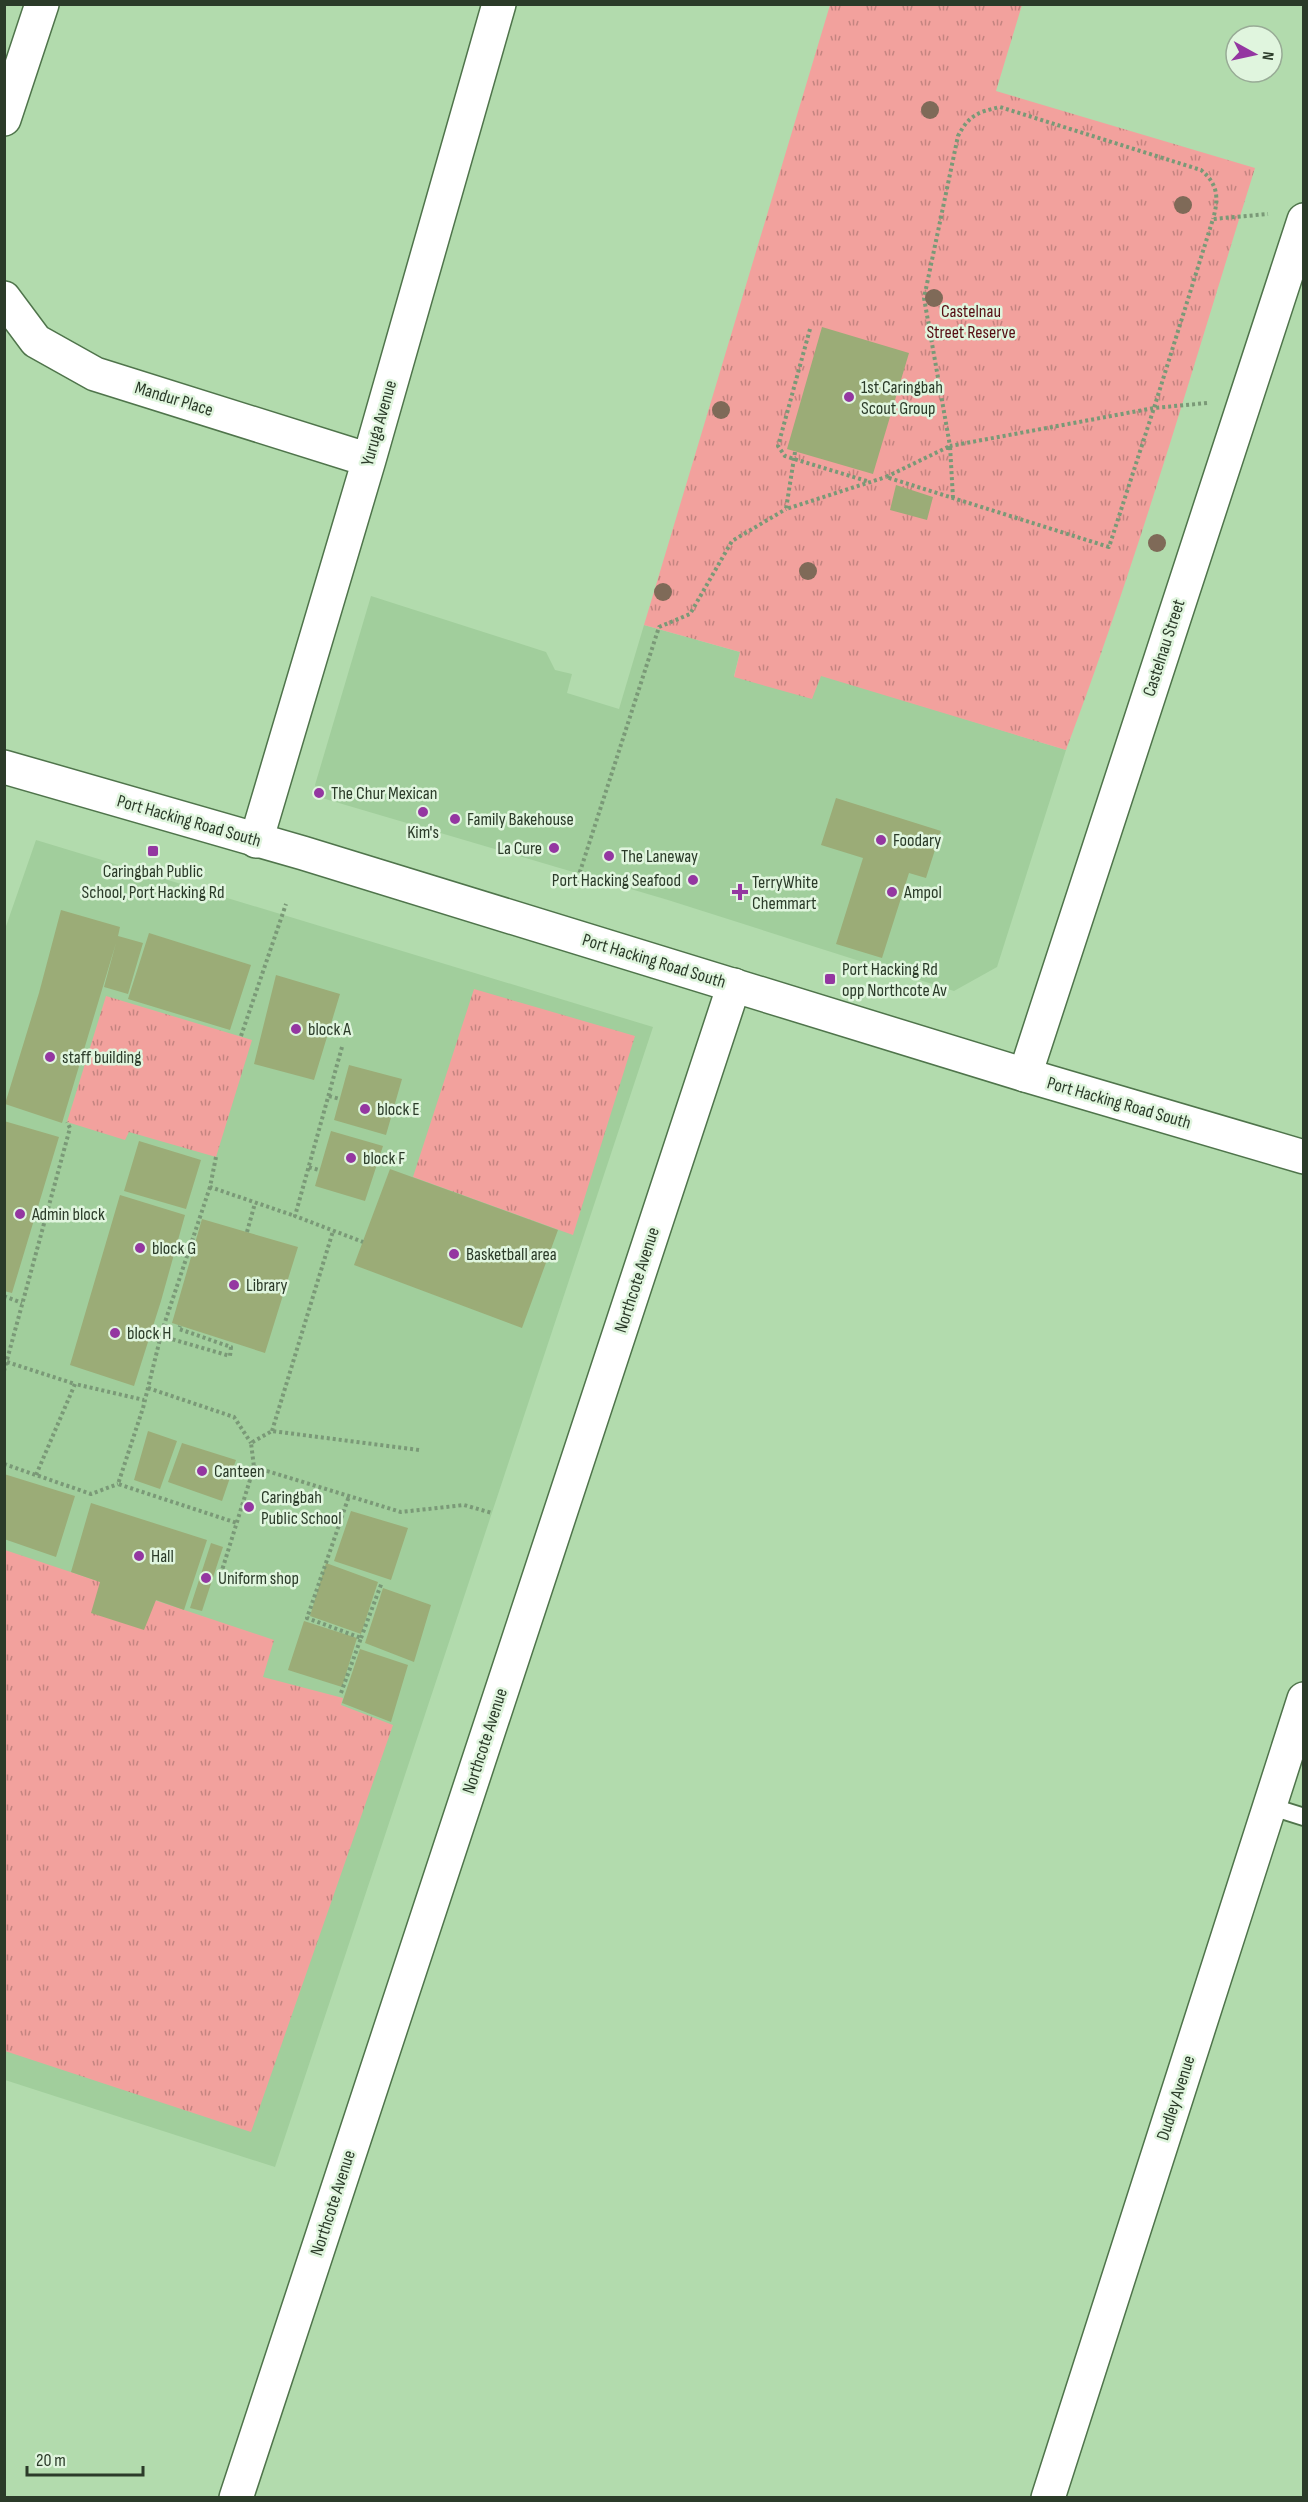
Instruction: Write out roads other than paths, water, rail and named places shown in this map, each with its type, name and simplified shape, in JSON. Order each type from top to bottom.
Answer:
[{"type":"street","points":[[4,119],[42,4]]},
{"type":"street","name":"Yuruga Avenue","points":[[256,841],[369,460],[500,4]]},
{"type":"street","name":"Castelnau Street","points":[[1024,1075],[1138,730],[1243,400],[1304,220]]},
{"type":"street","name":"Mandur Place","points":[[4,298],[36,340],[95,374],[369,460]]},
{"type":"street","name":"Port Hacking Road South","points":[[4,767],[303,853],[1024,1075],[1304,1157]]},
{"type":"street","name":"Northcote Avenue","points":[[236,2498],[734,985]]},
{"type":"street","name":"Dudley Avenue","points":[[1048,2498],[1304,1699]]},
{"type":"lane","points":[[1269,1806],[1304,1817]]},
{"type":"place","name":"1st Caringbah Scout Group","points":[[849,397]]},
{"type":"place","name":"The Chur Mexican","points":[[319,793]]},
{"type":"place","name":"Kim's","points":[[423,812]]},
{"type":"place","name":"Family Bakehouse","points":[[455,819]]},
{"type":"place","name":"Foodary","points":[[881,840]]},
{"type":"place","name":"La Cure","points":[[554,848]]},
{"type":"place","name":"Caringbah Public School, Port Hacking Rd","points":[[153,851]]},
{"type":"place","name":"The Laneway","points":[[609,856]]},
{"type":"place","name":"Port Hacking Seafood","points":[[693,880]]},
{"type":"place","name":"TerryWhite Chemmart","points":[[740,892]]},
{"type":"place","name":"Ampol","points":[[892,892]]},
{"type":"place","name":"Port Hacking Rd opp Northcote Av","points":[[830,979]]},
{"type":"place","name":"block A","points":[[296,1029]]},
{"type":"place","name":"staff building","points":[[50,1057]]},
{"type":"place","name":"block E","points":[[365,1109]]},
{"type":"place","name":"block F","points":[[351,1158]]},
{"type":"place","name":"Admin block","points":[[20,1214]]},
{"type":"place","name":"block G","points":[[140,1248]]},
{"type":"place","name":"Basketball area","points":[[454,1254]]},
{"type":"place","name":"Library","points":[[234,1285]]},
{"type":"place","name":"block H","points":[[115,1333]]},
{"type":"place","name":"Canteen","points":[[202,1471]]},
{"type":"place","name":"Caringbah Public School","points":[[249,1507]]},
{"type":"place","name":"Hall","points":[[139,1556]]},
{"type":"place","name":"Uniform shop","points":[[206,1578]]},
{"type":"park label","name":"Castelnau Street Reserve","points":[[971,321]]}]
